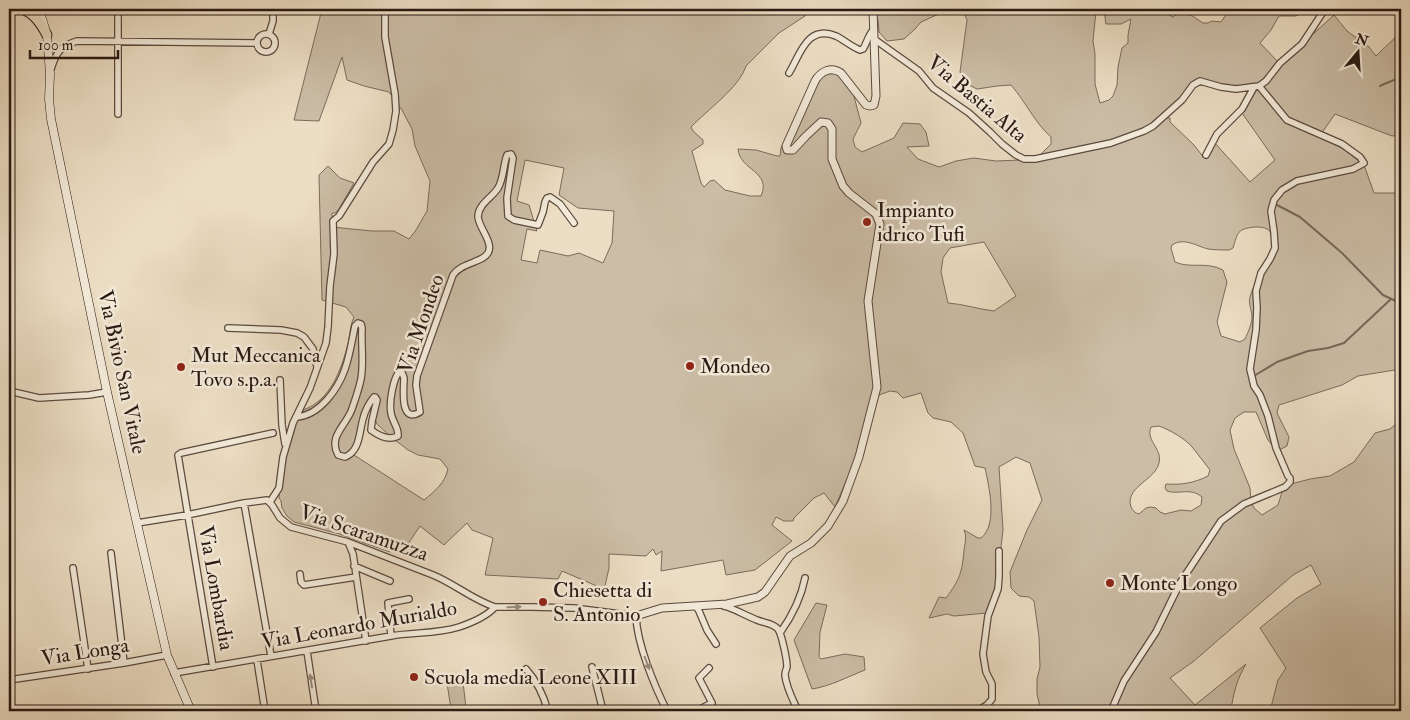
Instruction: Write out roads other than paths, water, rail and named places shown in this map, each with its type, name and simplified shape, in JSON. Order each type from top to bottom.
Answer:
[{"type":"main road","points":[[22,9],[35,18],[47,35]]},
{"type":"main road","name":"Via Bivio San Vitale","points":[[32,9],[41,20],[47,35]]},
{"type":"main road","name":"Via Bivio San Vitale","points":[[39,9],[47,35],[51,120],[108,392],[166,655],[192,711]]},
{"type":"street","points":[[118,9],[118,114]]},
{"type":"street","points":[[269,34],[273,21],[273,9]]},
{"type":"street","points":[[270,502],[279,488],[285,449],[293,423],[310,388],[326,343],[334,254],[333,221],[339,216],[373,162],[389,144],[393,130],[396,111],[395,94],[385,37],[385,9]]},
{"type":"street","points":[[495,607],[574,608],[636,616],[662,608],[719,605],[753,598],[764,592],[790,556],[811,544],[828,526],[843,501],[862,449],[877,387],[868,301],[880,224],[876,214],[843,186],[832,159],[832,129],[828,122],[821,122],[793,150],[787,150],[786,146],[815,81],[825,71],[832,69],[842,73],[866,105],[874,105],[876,96],[873,9]]},
{"type":"street","points":[[1111,711],[1124,681],[1156,632],[1179,583],[1221,522],[1244,504],[1286,487],[1290,482],[1290,478],[1276,448],[1268,416],[1260,395],[1254,386],[1250,369],[1256,330],[1256,291],[1260,273],[1275,248],[1271,211],[1274,200],[1282,190],[1297,181],[1353,169],[1364,163],[1363,160],[1342,144],[1287,120],[1259,86],[1266,81],[1280,63],[1302,44],[1325,9]]},
{"type":"street","points":[[788,73],[796,62],[804,44],[818,34],[828,33],[834,35],[860,50],[866,45],[874,29]]},
{"type":"street","points":[[269,34],[275,41],[275,46],[272,50],[260,51],[256,43],[257,40],[260,35],[269,34]]},
{"type":"street","name":"Via Bastia Alta","points":[[874,40],[919,71],[933,88],[969,113],[1002,144],[1019,157],[1029,160],[1111,143],[1144,131],[1153,126],[1182,100],[1193,85],[1200,81],[1236,89],[1259,86]]},
{"type":"street","points":[[50,74],[54,61],[62,47],[77,41],[256,43]]},
{"type":"street","points":[[1206,155],[1217,134],[1242,109],[1253,89],[1252,87]]},
{"type":"street","name":"Via Mondeo","points":[[297,417],[319,407],[336,385],[344,371],[355,326],[358,323],[362,328],[361,381],[351,411],[336,437],[334,446],[338,455],[345,457],[350,455],[356,448],[363,417],[374,397],[376,400],[371,430],[388,438],[398,436],[399,431],[393,421],[390,408],[394,383],[397,374],[401,370],[404,377],[406,409],[411,414],[420,412],[416,384],[417,376],[453,275],[461,267],[482,258],[489,252],[490,244],[480,225],[479,212],[498,187],[503,176],[507,155],[512,154],[513,158],[507,198],[508,216],[514,220],[538,225],[546,200],[550,197],[560,204],[574,222]]},
{"type":"street","points":[[228,328],[297,332],[313,348],[317,368]]},
{"type":"street","points":[[280,380],[285,449]]},
{"type":"street","points":[[9,391],[38,398],[108,392]]},
{"type":"street","name":"Via Lombardia","points":[[212,667],[177,457],[179,454],[273,433]]},
{"type":"street","name":"Via Scaramuzza","points":[[137,523],[263,500],[270,502],[280,518],[291,527],[348,542],[446,580],[478,600],[495,607]]},
{"type":"street","points":[[244,503],[272,656]]},
{"type":"street","points":[[348,542],[353,554],[366,641]]},
{"type":"street","points":[[977,711],[987,705],[992,699],[992,684],[986,672],[983,654],[988,616],[998,589],[1000,551]]},
{"type":"street","points":[[111,552],[124,663]]},
{"type":"street","points":[[354,566],[390,581]]},
{"type":"street","points":[[73,568],[88,669]]},
{"type":"street","points":[[300,574],[301,582],[304,585],[356,577]]},
{"type":"street","points":[[780,633],[793,614],[805,578]]},
{"type":"street","points":[[392,636],[388,603],[409,599]]},
{"type":"street","points":[[719,605],[728,607],[778,629],[786,658],[785,675],[787,684],[798,711]]},
{"type":"street","points":[[696,606],[706,630],[716,644]]},
{"type":"street","name":"Via Leonardo Murialdo","points":[[174,673],[392,636],[435,632],[460,627],[483,616],[495,607]]},
{"type":"street","points":[[636,616],[636,626],[642,651],[666,711]]},
{"type":"street","points":[[307,651],[316,711]]},
{"type":"street","name":"Via Longa","points":[[9,680],[88,669],[166,655]]},
{"type":"street","points":[[258,660],[265,711]]},
{"type":"street","points":[[592,667],[603,711]]},
{"type":"street","points":[[696,711],[712,703],[699,678],[709,668]]},
{"type":"street","points":[[526,670],[537,685],[548,711]]},
{"type":"waterway","points":[[1380,86],[1401,77]]},
{"type":"waterway","points":[[1277,205],[1300,217],[1342,253],[1383,295],[1398,302],[1401,301]]},
{"type":"waterway","points":[[1254,376],[1277,362],[1308,351],[1344,343],[1391,299]]},
{"type":"place","name":"Impianto idrico Tufi","points":[[867,222]]},
{"type":"place","name":"Mondeo","points":[[690,366]]},
{"type":"place","name":"Mut Meccanica Tovo s.p.a.","points":[[181,367]]},
{"type":"place","name":"Monte Longo","points":[[1110,583]]},
{"type":"place","name":"Chiesetta di S. Antonio","points":[[543,602]]},
{"type":"place","name":"Scuola media Leone XIII","points":[[414,677]]}]
